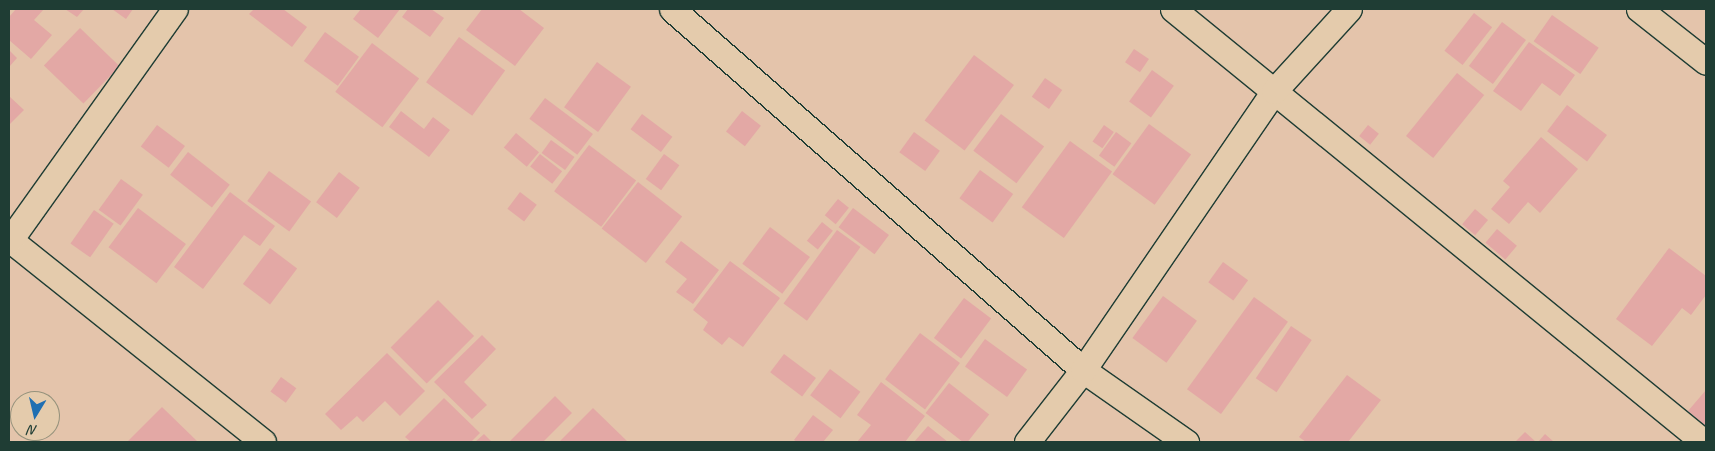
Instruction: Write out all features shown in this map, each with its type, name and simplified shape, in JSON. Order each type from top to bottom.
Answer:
[{"type":"street","points":[[176,9],[9,239],[263,442]]},
{"type":"street","points":[[672,9],[1083,370],[1186,442]]},
{"type":"street","points":[[1172,9],[1704,442]]},
{"type":"street","points":[[1027,442],[1083,370],[1274,91],[1348,9]]},
{"type":"street","points":[[1639,9],[1706,62]]},
{"type":"building","points":[[16,9],[44,9],[34,20],[52,35],[31,59],[9,40],[9,17]]},
{"type":"building","points":[[65,9],[84,9],[77,17]]},
{"type":"building","points":[[112,9],[133,9],[126,19]]},
{"type":"building","points":[[254,9],[283,9],[307,27],[292,47],[249,14]]},
{"type":"building","points":[[361,9],[400,9],[378,38],[353,19]]},
{"type":"building","points":[[408,9],[431,9],[444,18],[430,37],[402,17]]},
{"type":"building","points":[[482,9],[519,9],[544,28],[515,66],[466,30]]},
{"type":"building","points":[[1474,13],[1492,27],[1463,65],[1444,51]]},
{"type":"building","points":[[1552,15],[1599,48],[1580,74],[1534,41]]},
{"type":"building","points":[[1502,22],[1526,40],[1493,84],[1469,66]]},
{"type":"building","points":[[80,28],[120,66],[83,104],[44,65]]},
{"type":"building","points":[[325,32],[359,57],[338,86],[304,61]]},
{"type":"building","points":[[459,37],[505,71],[472,116],[426,82]]},
{"type":"building","points":[[1529,42],[1575,75],[1560,96],[1542,83],[1521,111],[1493,91]]},
{"type":"building","points":[[372,43],[419,79],[382,127],[335,92]]},
{"type":"building","points":[[1134,49],[1149,59],[1140,72],[1125,62]]},
{"type":"building","points":[[9,50],[17,58],[9,67]]},
{"type":"building","points":[[974,55],[1014,85],[965,151],[925,120]]},
{"type":"building","points":[[597,62],[631,87],[598,132],[564,107]]},
{"type":"building","points":[[1152,70],[1174,86],[1151,117],[1129,102]]},
{"type":"building","points":[[1457,73],[1484,95],[1433,158],[1406,136]]},
{"type":"building","points":[[1045,78],[1062,90],[1049,109],[1032,97]]},
{"type":"building","points":[[9,96],[24,110],[9,125]]},
{"type":"building","points":[[545,98],[593,134],[577,155],[529,119]]},
{"type":"building","points":[[1567,105],[1607,135],[1587,161],[1547,131]]},
{"type":"building","points":[[401,111],[424,129],[433,117],[450,130],[429,157],[389,127]]},
{"type":"building","points":[[742,111],[761,126],[745,146],[726,131]]},
{"type":"building","points":[[642,114],[672,137],[661,152],[631,129]]},
{"type":"building","points":[[1001,114],[1044,146],[1016,183],[973,151]]},
{"type":"building","points":[[1149,124],[1191,155],[1155,205],[1113,174]]},
{"type":"building","points":[[157,125],[185,146],[169,168],[141,147]]},
{"type":"building","points":[[1104,125],[1114,132],[1102,148],[1093,141]]},
{"type":"building","points":[[1368,125],[1379,134],[1370,145],[1359,136]]},
{"type":"building","points":[[914,132],[940,151],[925,171],[899,152]]},
{"type":"building","points":[[1116,132],[1131,143],[1114,167],[1099,155]]},
{"type":"building","points":[[516,133],[539,152],[527,167],[504,148]]},
{"type":"building","points":[[1541,137],[1578,169],[1540,213],[1528,202],[1509,224],[1491,209],[1510,187],[1503,181]]},
{"type":"building","points":[[551,140],[574,157],[565,170],[542,153]]},
{"type":"building","points":[[1070,141],[1112,172],[1064,238],[1022,207]]},
{"type":"building","points":[[589,145],[636,181],[601,227],[554,191]]},
{"type":"building","points":[[188,152],[230,185],[212,207],[170,175]]},
{"type":"building","points":[[540,154],[562,171],[552,184],[530,167]]},
{"type":"building","points":[[664,154],[679,165],[661,190],[646,179]]},
{"type":"building","points":[[980,170],[1013,194],[993,222],[959,198]]},
{"type":"building","points":[[269,171],[311,202],[289,231],[247,201]]},
{"type":"building","points":[[339,172],[360,188],[337,218],[316,202]]},
{"type":"building","points":[[121,179],[143,195],[121,226],[99,210]]},
{"type":"building","points":[[638,182],[682,216],[646,263],[602,228]]},
{"type":"building","points":[[230,192],[275,226],[260,246],[244,235],[203,289],[174,267]]},
{"type":"building","points":[[520,192],[537,205],[524,221],[507,209]]},
{"type":"building","points":[[838,199],[849,208],[836,224],[825,215]]},
{"type":"building","points":[[138,208],[186,244],[156,283],[109,247]]},
{"type":"building","points":[[853,208],[889,235],[874,254],[839,227]]},
{"type":"building","points":[[1475,209],[1488,220],[1475,235],[1462,224]]},
{"type":"building","points":[[94,210],[114,224],[90,257],[70,244]]},
{"type":"building","points":[[822,222],[833,231],[818,249],[807,241]]},
{"type":"building","points":[[770,227],[810,257],[782,294],[742,264]]},
{"type":"building","points":[[1497,229],[1517,246],[1505,260],[1485,243]]},
{"type":"building","points":[[837,230],[860,247],[807,321],[784,304]]},
{"type":"building","points":[[681,241],[719,270],[693,304],[676,292],[687,279],[665,262]]},
{"type":"building","points":[[270,248],[297,268],[270,304],[243,284]]},
{"type":"building","points":[[1669,248],[1706,276],[1706,295],[1691,315],[1682,308],[1652,346],[1616,319]]},
{"type":"building","points":[[730,261],[780,298],[743,347],[729,337],[722,345],[703,330],[708,322],[693,310]]},
{"type":"building","points":[[1223,262],[1248,280],[1233,300],[1208,282]]},
{"type":"building","points":[[1163,296],[1197,321],[1166,363],[1132,338]]},
{"type":"building","points":[[1254,297],[1288,322],[1221,414],[1187,389]]},
{"type":"building","points":[[964,298],[991,318],[961,358],[934,338]]},
{"type":"building","points":[[438,300],[474,336],[427,383],[391,347]]},
{"type":"building","points":[[1291,326],[1312,340],[1276,392],[1256,378]]},
{"type":"building","points":[[920,333],[960,363],[925,409],[885,379]]},
{"type":"building","points":[[482,335],[496,349],[464,382],[487,405],[472,419],[434,382]]},
{"type":"building","points":[[985,339],[1027,370],[1007,397],[965,367]]},
{"type":"building","points":[[387,353],[425,391],[400,416],[385,401],[363,422],[357,416],[341,430],[325,414]]},
{"type":"building","points":[[784,354],[816,378],[802,396],[770,372]]},
{"type":"building","points":[[830,369],[860,392],[840,418],[810,395]]},
{"type":"building","points":[[1347,375],[1381,400],[1348,442],[1306,442],[1299,437]]},
{"type":"building","points":[[281,377],[296,388],[286,403],[270,392]]},
{"type":"building","points":[[881,382],[925,416],[905,442],[857,442],[871,425],[857,415]]},
{"type":"building","points":[[949,383],[989,414],[968,442],[963,442],[926,413]]},
{"type":"building","points":[[1706,390],[1706,426],[1688,411]]},
{"type":"building","points":[[555,396],[572,413],[543,442],[509,442]]},
{"type":"building","points":[[444,398],[480,433],[471,442],[411,442],[405,437]]},
{"type":"building","points":[[162,407],[198,442],[127,442]]},
{"type":"building","points":[[593,408],[628,442],[559,442]]},
{"type":"building","points":[[813,415],[833,430],[823,442],[797,442],[794,440]]},
{"type":"building","points":[[928,426],[948,442],[914,442]]},
{"type":"building","points":[[1525,432],[1536,442],[1515,442]]},
{"type":"building","points":[[484,434],[492,442],[475,442]]},
{"type":"building","points":[[1545,434],[1554,442],[1538,442]]}]
